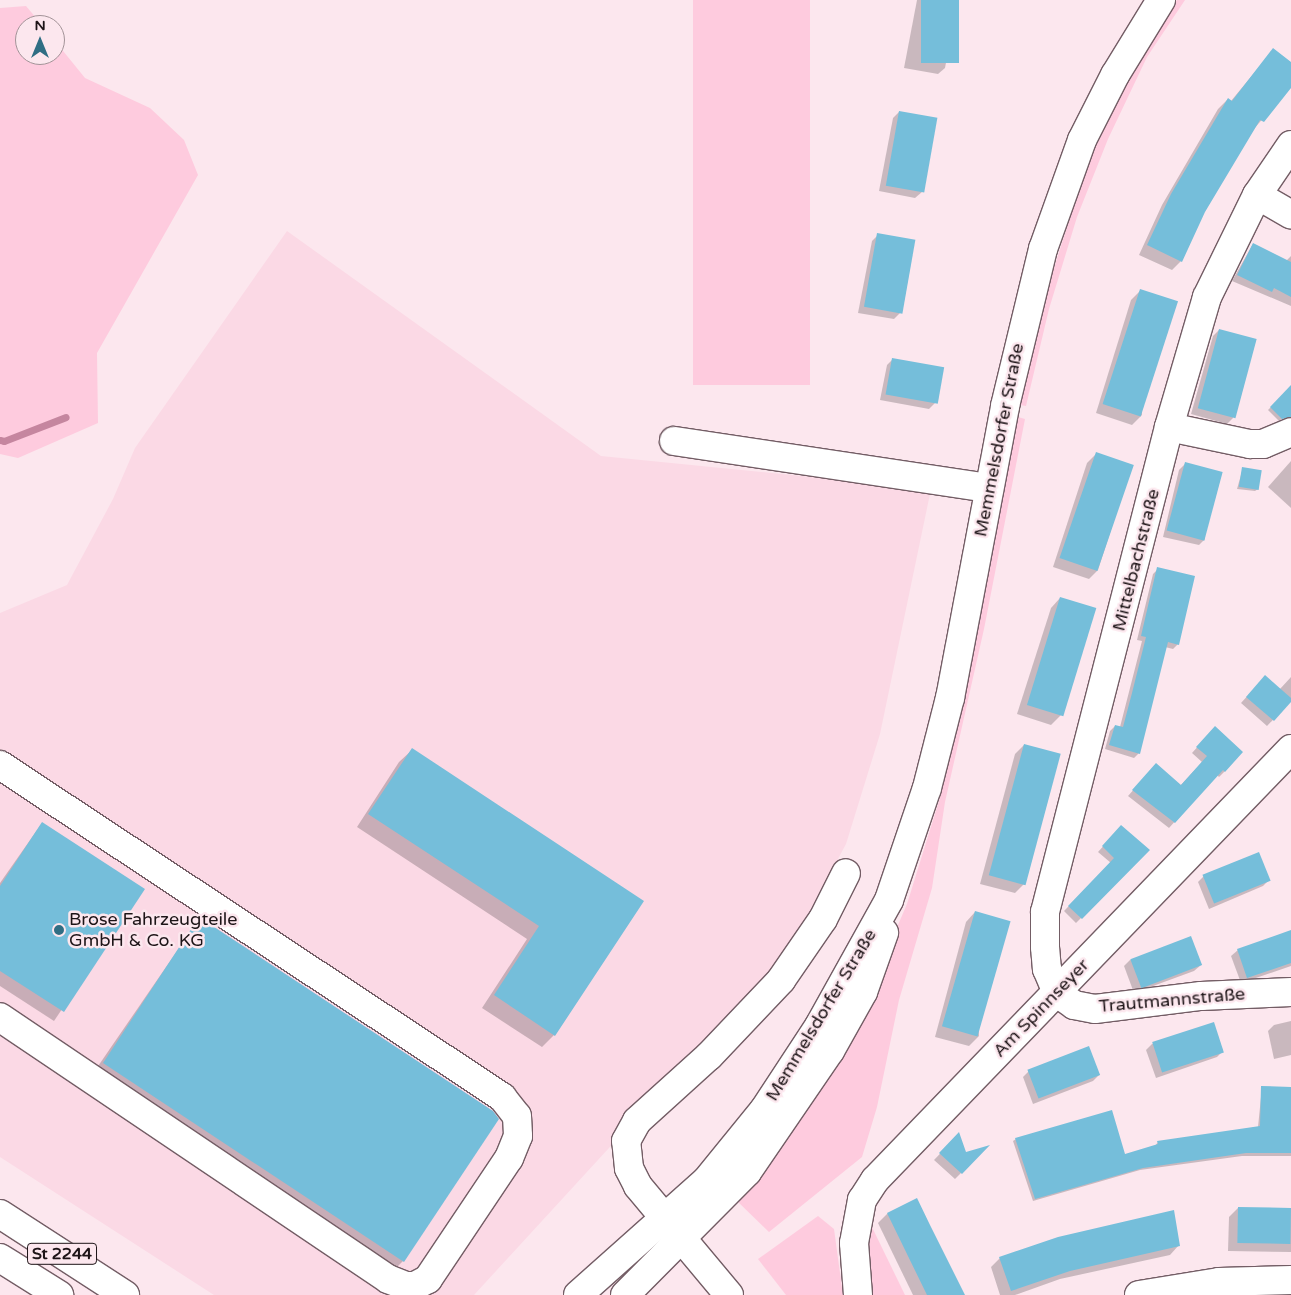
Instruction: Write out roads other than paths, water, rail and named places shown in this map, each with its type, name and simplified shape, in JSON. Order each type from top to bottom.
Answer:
[{"type":"street","name":"Memmelsdorfer Straße","points":[[625,1295],[675,1229],[706,1181],[764,1110],[819,1026],[889,900],[927,788],[950,698],[1021,328],[1060,196],[1082,140],[1115,75],[1161,0]]},
{"type":"street","name":"Mittelbachstraße","points":[[1057,993],[1047,969],[1045,912],[1169,427],[1207,297],[1257,196],[1291,146]]},
{"type":"street","points":[[1257,196],[1291,215]]},
{"type":"street","points":[[1169,427],[1250,444],[1269,442],[1291,432]]},
{"type":"street","points":[[674,441],[989,488]]},
{"type":"street","name":"Am Spinnseyer","points":[[858,1295],[854,1243],[859,1214],[867,1193],[1291,749]]},
{"type":"street","points":[[0,765],[502,1097],[517,1116],[518,1136],[509,1158],[428,1279],[415,1286],[406,1286],[388,1279],[0,1017]]},
{"type":"street","points":[[729,1295],[638,1186],[629,1168],[626,1140],[637,1121],[709,1056],[781,980],[823,919],[846,872]]},
{"type":"street","name":"Trautmannstraße","points":[[1057,993],[1074,1005],[1095,1009],[1200,996],[1291,992]]},
{"type":"street","name":"St 2244","points":[[0,1214],[125,1295]]},
{"type":"street","name":"Memmelsdorfer Straße","points":[[578,1295],[675,1229]]},
{"type":"street","name":"St 2244","points":[[0,1258],[59,1295]]},
{"type":"street","points":[[1139,1295],[1219,1282],[1291,1280]]},
{"type":"waterway","points":[[0,440],[4,441],[66,417]]},
{"type":"place","name":"Brose Fahrzeugteile GmbH & Co. KG","points":[[59,930]]}]
